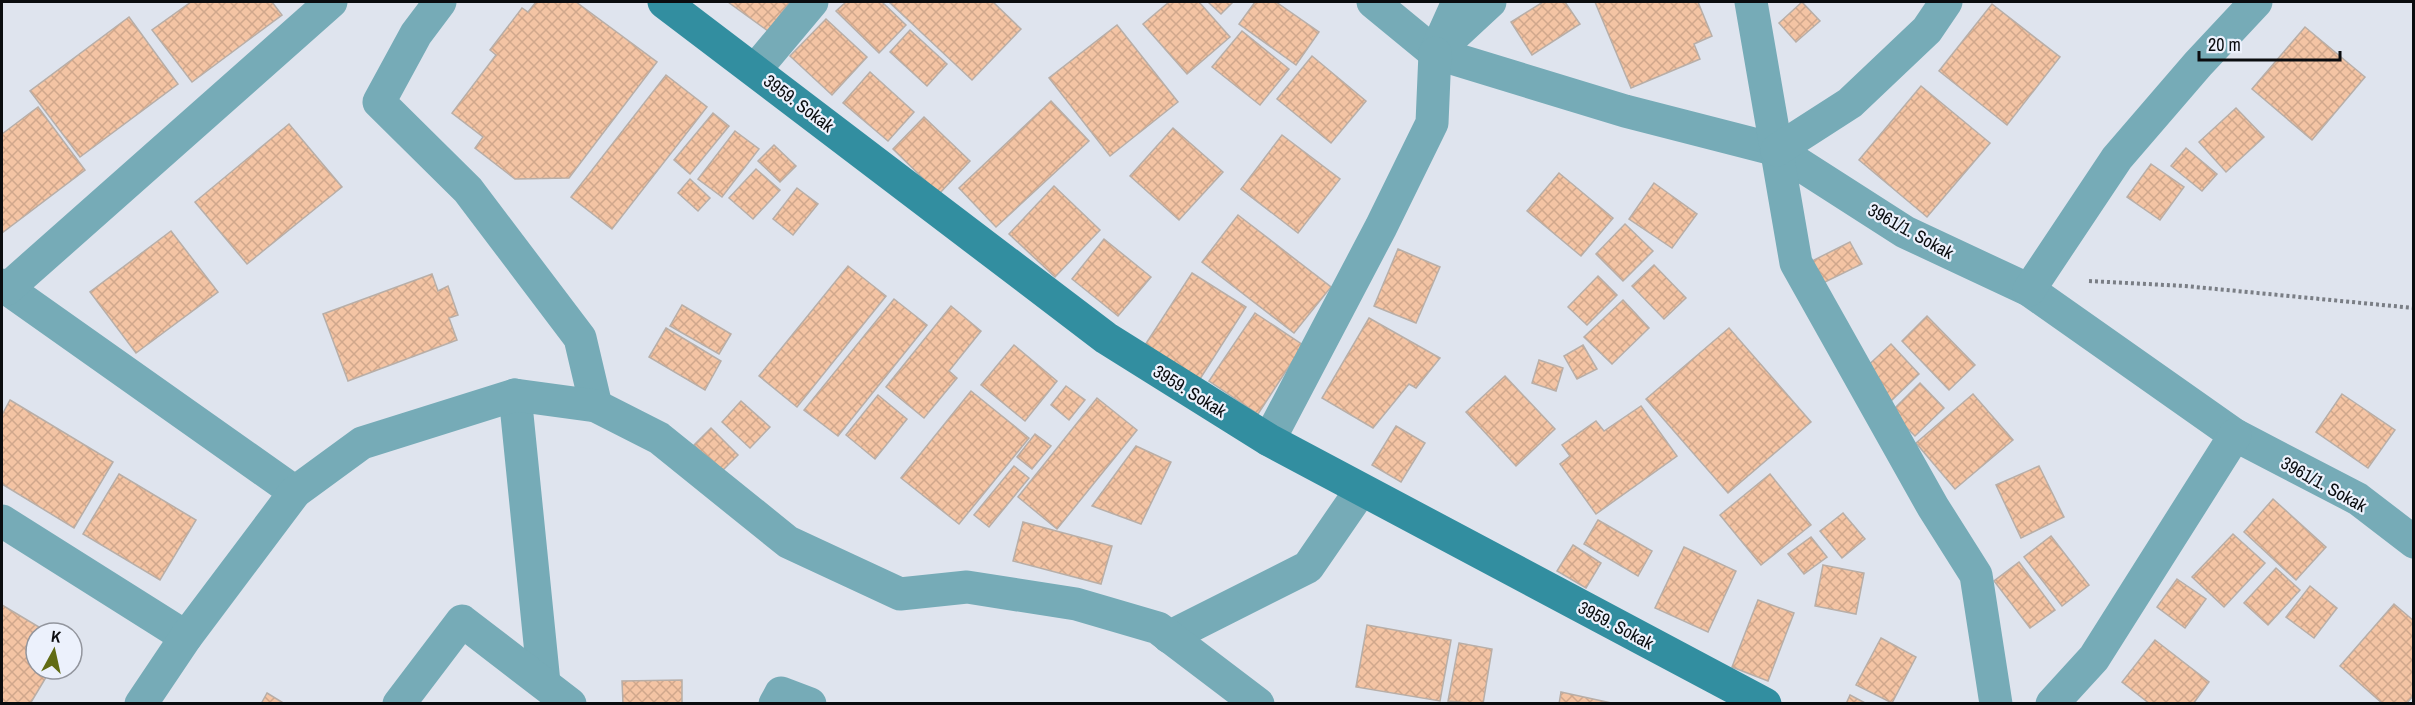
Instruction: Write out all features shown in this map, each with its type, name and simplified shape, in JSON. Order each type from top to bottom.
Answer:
[{"type":"street","points":[[295,492],[4,287],[331,2]]},
{"type":"street","points":[[440,2],[416,34],[379,102],[468,190],[580,338],[596,406]]},
{"type":"street","name":"3959. Sokak","points":[[664,2],[1106,338],[1269,441],[1765,704]]},
{"type":"street","points":[[755,70],[812,2]]},
{"type":"street","name":"3961/1. Sokak","points":[[1373,2],[1435,53],[1626,111],[1777,150],[1905,232],[2029,290],[2235,435],[2358,499],[2414,542]]},
{"type":"street","points":[[1269,441],[1381,227],[1432,123],[1435,53],[1458,2]]},
{"type":"street","points":[[1435,53],[1490,2]]},
{"type":"street","points":[[1751,2],[1796,263],[1933,507],[1976,575],[1996,704]]},
{"type":"street","points":[[1777,150],[1850,103],[1927,30],[1947,2]]},
{"type":"street","points":[[2029,290],[2117,158],[2198,64],[2256,2]]},
{"type":"street","points":[[515,395],[544,683]]},
{"type":"street","points":[[141,704],[186,637],[295,492],[362,443],[515,395],[596,406],[659,438],[788,542],[900,594],[967,587],[1076,604],[1158,628],[1258,704]]},
{"type":"street","points":[[2052,704],[2094,658],[2235,435]]},
{"type":"street","points":[[1169,636],[1308,567],[1361,490]]},
{"type":"street","points":[[2,521],[186,637]]},
{"type":"street","points":[[399,704],[462,621],[570,704]]},
{"type":"street","points":[[775,704],[781,693],[810,704]]},
{"type":"path","points":[[2029,290],[2091,280],[2185,286],[2414,308]]},
{"type":"building","points":[[191,2],[272,2],[282,15],[192,82],[152,30]]},
{"type":"building","points":[[536,2],[576,2],[657,62],[569,178],[515,179],[475,148],[483,137],[452,113],[496,55],[490,50],[522,8],[528,12]]},
{"type":"building","points":[[728,2],[790,2],[768,31]]},
{"type":"building","points":[[846,2],[882,2],[906,25],[879,53],[836,11]]},
{"type":"building","points":[[889,2],[993,2],[1021,29],[972,80]]},
{"type":"building","points":[[1169,2],[1199,2],[1230,37],[1187,74],[1143,24]]},
{"type":"building","points":[[1208,2],[1233,2],[1221,14]]},
{"type":"building","points":[[1255,2],[1276,2],[1319,32],[1296,65],[1239,24]]},
{"type":"building","points":[[1543,2],[1565,2],[1580,24],[1532,55],[1511,22]]},
{"type":"building","points":[[1595,2],[1698,2],[1712,36],[1694,44],[1700,59],[1631,88]]},
{"type":"building","points":[[1802,2],[1820,21],[1796,42],[1779,23]]},
{"type":"building","points":[[1992,4],[2060,57],[2007,125],[1939,71]]},
{"type":"building","points":[[129,17],[178,84],[80,157],[30,91]]},
{"type":"building","points":[[826,19],[867,57],[832,95],[790,56]]},
{"type":"building","points":[[1117,25],[1178,102],[1110,156],[1049,78]]},
{"type":"building","points":[[2305,27],[2365,77],[2312,140],[2252,89]]},
{"type":"building","points":[[910,30],[947,64],[927,86],[890,52]]},
{"type":"building","points":[[1242,31],[1289,69],[1260,105],[1212,67]]},
{"type":"building","points":[[1312,56],[1366,101],[1331,143],[1277,99]]},
{"type":"building","points":[[870,72],[914,112],[888,141],[843,103]]},
{"type":"building","points":[[666,75],[707,107],[612,229],[571,197]]},
{"type":"building","points":[[1921,86],[1990,143],[1927,217],[1859,160]]},
{"type":"building","points":[[1051,101],[1089,141],[996,227],[959,188]]},
{"type":"building","points":[[38,107],[85,170],[2,233],[2,134]]},
{"type":"building","points":[[2236,108],[2264,137],[2226,172],[2199,142]]},
{"type":"building","points":[[713,113],[729,126],[690,174],[674,160]]},
{"type":"building","points":[[924,117],[970,161],[939,194],[893,149]]},
{"type":"building","points":[[289,124],[342,187],[247,264],[195,202]]},
{"type":"building","points":[[1173,128],[1223,172],[1179,220],[1130,176]]},
{"type":"building","points":[[735,131],[759,149],[722,197],[698,179]]},
{"type":"building","points":[[1282,135],[1340,179],[1298,233],[1241,189]]},
{"type":"building","points":[[774,145],[796,166],[780,182],[758,161]]},
{"type":"building","points":[[2186,148],[2217,174],[2202,191],[2171,166]]},
{"type":"building","points":[[2151,164],[2184,187],[2160,220],[2127,197]]},
{"type":"building","points":[[756,169],[780,190],[753,219],[729,198]]},
{"type":"building","points":[[1559,173],[1613,218],[1581,256],[1527,211]]},
{"type":"building","points":[[690,179],[710,198],[698,211],[678,193]]},
{"type":"building","points":[[1654,183],[1697,214],[1672,248],[1629,219]]},
{"type":"building","points":[[1054,186],[1100,230],[1055,277],[1009,234]]},
{"type":"building","points":[[797,188],[818,204],[793,235],[773,219]]},
{"type":"building","points":[[1238,215],[1331,287],[1294,333],[1202,262]]},
{"type":"building","points":[[1625,224],[1653,251],[1623,281],[1596,254]]},
{"type":"building","points":[[171,231],[218,292],[136,353],[90,292]]},
{"type":"building","points":[[1104,239],[1151,277],[1118,316],[1072,279]]},
{"type":"building","points":[[1850,242],[1862,264],[1823,283],[1812,261]]},
{"type":"building","points":[[1398,249],[1440,267],[1416,323],[1374,306]]},
{"type":"building","points":[[1654,265],[1686,298],[1664,319],[1632,286]]},
{"type":"building","points":[[848,266],[886,296],[797,407],[759,376]]},
{"type":"building","points":[[1192,273],[1246,307],[1200,379],[1145,345]]},
{"type":"building","points":[[432,274],[438,291],[448,286],[458,315],[449,318],[457,340],[348,381],[323,314]]},
{"type":"building","points":[[1598,276],[1617,295],[1587,325],[1568,307]]},
{"type":"building","points":[[894,299],[927,325],[838,436],[804,410]]},
{"type":"building","points":[[1623,300],[1649,328],[1612,364],[1584,337]]},
{"type":"building","points":[[682,305],[731,334],[719,354],[670,326]]},
{"type":"building","points":[[951,306],[981,331],[949,371],[957,378],[924,418],[886,387]]},
{"type":"building","points":[[1255,313],[1303,345],[1258,414],[1209,381]]},
{"type":"building","points":[[1927,316],[1975,365],[1949,390],[1902,341]]},
{"type":"building","points":[[1369,318],[1440,358],[1416,388],[1409,384],[1373,428],[1322,398]]},
{"type":"building","points":[[666,328],[721,361],[705,390],[649,357]]},
{"type":"building","points":[[1729,328],[1811,422],[1728,493],[1646,399]]},
{"type":"building","points":[[1891,344],[1919,374],[1889,403],[1861,372]]},
{"type":"building","points":[[1014,345],[1057,381],[1025,421],[981,385]]},
{"type":"building","points":[[1583,345],[1597,369],[1577,379],[1564,356]]},
{"type":"building","points":[[1539,360],[1563,368],[1556,391],[1532,383]]},
{"type":"building","points":[[1505,376],[1555,429],[1516,466],[1466,412]]},
{"type":"building","points":[[1920,383],[1944,408],[1915,436],[1891,412]]},
{"type":"building","points":[[1066,386],[1085,400],[1069,420],[1051,405]]},
{"type":"building","points":[[971,391],[1029,438],[959,524],[901,478]]},
{"type":"building","points":[[1973,394],[2013,440],[1955,489],[1916,443]]},
{"type":"building","points":[[2342,394],[2395,430],[2368,468],[2316,432]]},
{"type":"building","points":[[878,395],[907,419],[875,459],[846,435]]},
{"type":"building","points":[[1097,398],[1137,430],[1057,529],[1018,497]]},
{"type":"building","points":[[10,400],[113,462],[74,528],[2,484],[2,415]]},
{"type":"building","points":[[741,401],[770,427],[750,448],[722,422]]},
{"type":"building","points":[[1641,406],[1677,456],[1596,514],[1560,464],[1570,456],[1562,445],[1596,421],[1604,431]]},
{"type":"building","points":[[1396,426],[1425,443],[1401,482],[1372,465]]},
{"type":"building","points":[[711,428],[738,455],[721,472],[694,445]]},
{"type":"building","points":[[1035,434],[1051,446],[1032,469],[1017,457]]},
{"type":"building","points":[[1136,446],[1171,462],[1141,524],[1092,506]]},
{"type":"building","points":[[1014,466],[1029,478],[989,527],[974,515]]},
{"type":"building","points":[[2039,466],[2064,517],[2021,538],[1996,485]]},
{"type":"building","points":[[119,474],[196,520],[160,580],[83,534]]},
{"type":"building","points":[[1770,474],[1811,525],[1761,565],[1720,515]]},
{"type":"building","points":[[2273,499],[2326,547],[2296,580],[2244,532]]},
{"type":"building","points":[[1843,513],[1865,539],[1842,558],[1820,531]]},
{"type":"building","points":[[1598,520],[1652,551],[1638,576],[1584,544]]},
{"type":"building","points":[[1023,522],[1112,546],[1101,584],[1013,561]]},
{"type":"building","points":[[2233,534],[2265,563],[2224,607],[2192,577]]},
{"type":"building","points":[[2051,536],[2089,585],[2062,606],[2024,557]]},
{"type":"building","points":[[1811,537],[1827,557],[1804,574],[1788,554]]},
{"type":"building","points":[[1573,545],[1601,563],[1586,588],[1557,571]]},
{"type":"building","points":[[1684,547],[1736,571],[1708,632],[1655,608]]},
{"type":"building","points":[[2019,562],[2055,610],[2030,628],[1994,581]]},
{"type":"building","points":[[1823,565],[1864,573],[1856,614],[1815,606]]},
{"type":"building","points":[[2276,568],[2300,590],[2268,625],[2244,603]]},
{"type":"building","points":[[2177,579],[2206,599],[2185,628],[2157,607]]},
{"type":"building","points":[[2310,586],[2337,608],[2314,638],[2286,617]]},
{"type":"building","points":[[1758,600],[1794,613],[1768,681],[1732,667]]},
{"type":"building","points":[[2394,604],[2414,621],[2414,695],[2406,704],[2383,704],[2340,666]]},
{"type":"building","points":[[2,605],[29,621],[24,621],[24,681],[44,681],[30,704],[2,704]]},
{"type":"building","points":[[1367,625],[1451,640],[1440,701],[1356,687]]},
{"type":"building","points":[[1881,638],[1916,657],[1892,703],[1856,685]]},
{"type":"building","points":[[2155,640],[2209,682],[2193,704],[2150,704],[2122,682]]},
{"type":"building","points":[[1459,643],[1492,649],[1483,704],[1448,701]]},
{"type":"building","points":[[682,680],[682,704],[623,704],[622,681]]},
{"type":"building","points":[[1561,692],[1616,704],[1559,704]]},
{"type":"building","points":[[267,693],[285,704],[261,704]]},
{"type":"building","points":[[1850,695],[1867,704],[1846,704]]}]
